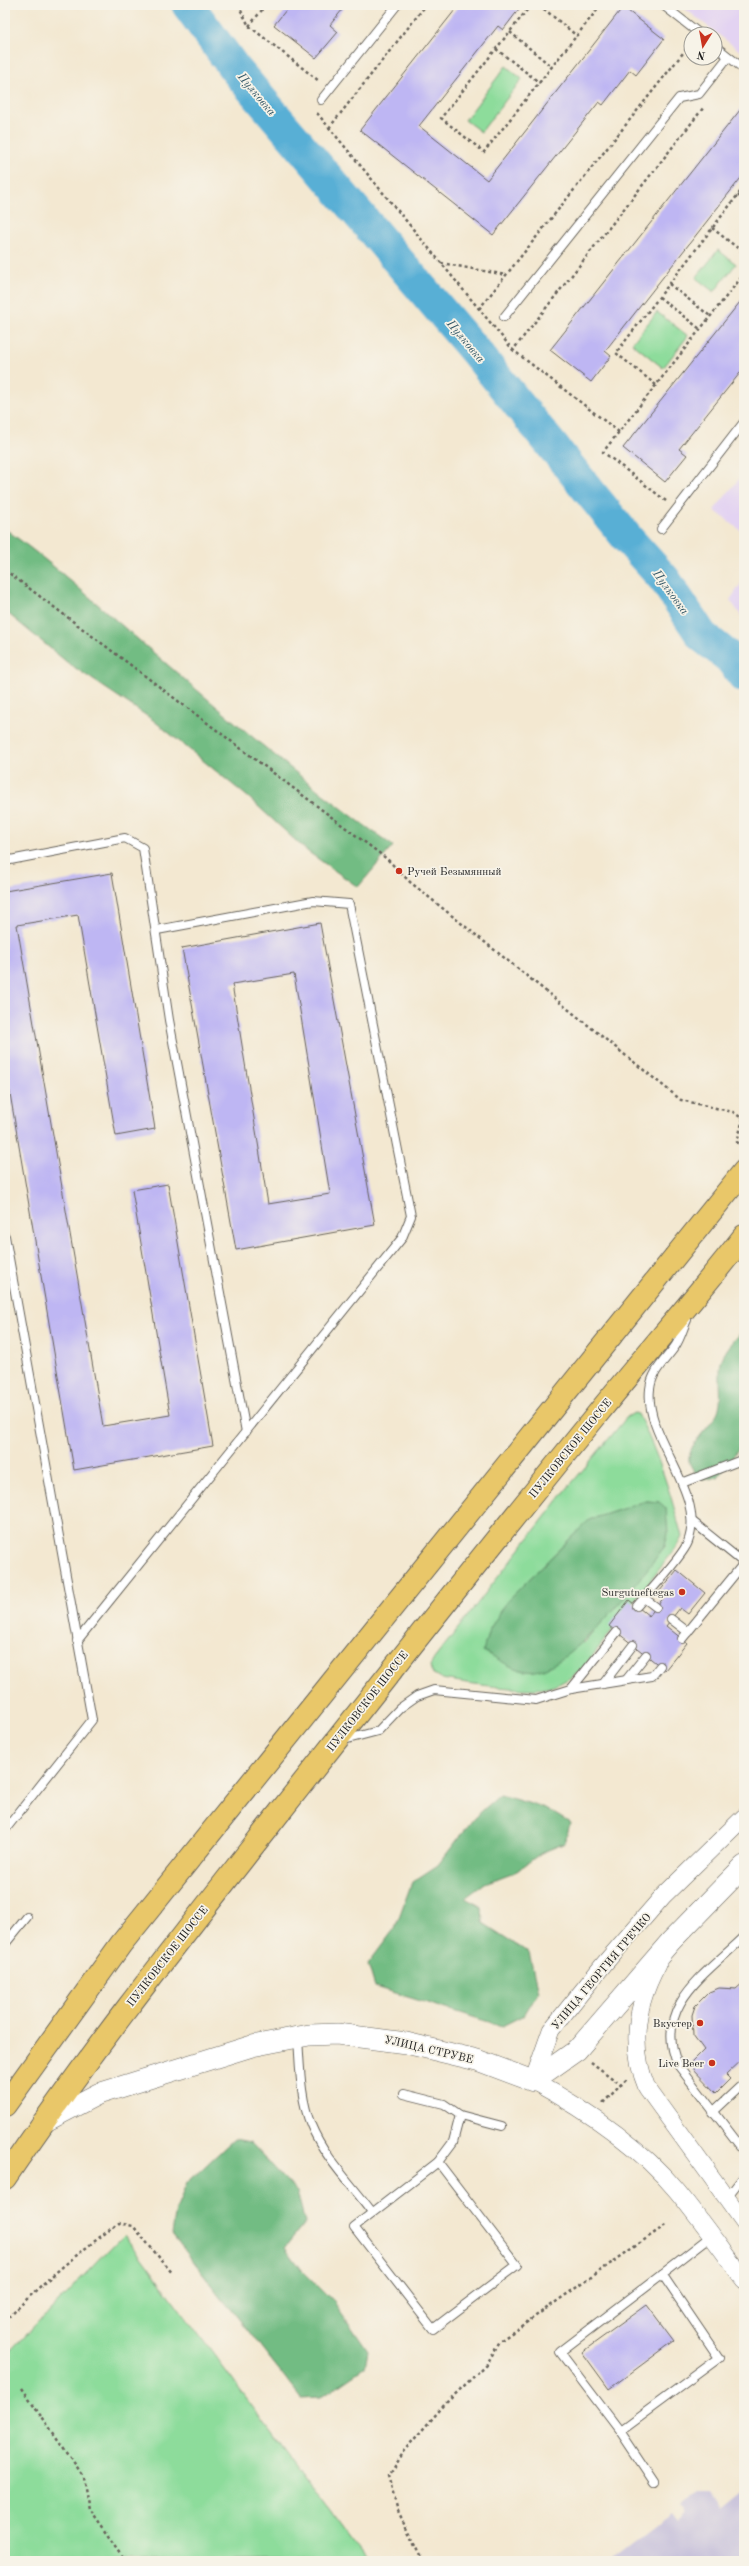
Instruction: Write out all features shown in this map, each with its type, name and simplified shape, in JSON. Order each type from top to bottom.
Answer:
[{"type":"highway","points":[[5,2105],[122,1944],[744,1170]]},
{"type":"highway","name":"ПУЛКОВСКОЕ ШОССЕ","points":[[5,2178],[42,2123],[130,2003],[421,1632],[588,1426],[697,1297],[744,1236]]},
{"type":"street","name":"УЛИЦА ГЕОРГИЯ ГРЕЧКО","points":[[533,2081],[551,2030],[604,1964],[663,1896],[744,1817]]},
{"type":"street","points":[[533,2081],[577,2050],[671,1941],[744,1866]]},
{"type":"street","points":[[671,1941],[647,1985],[636,2024],[636,2054],[646,2088],[744,2222]]},
{"type":"street","name":"УЛИЦА СТРУВЕ","points":[[42,2123],[98,2094],[238,2050],[298,2037],[337,2034],[406,2043],[477,2060],[533,2081],[590,2115],[635,2150],[676,2190],[744,2280]]},
{"type":"lane","points":[[321,100],[397,5]]},
{"type":"lane","points":[[663,5],[690,26]]},
{"type":"lane","points":[[723,53],[744,69]]},
{"type":"lane","points":[[504,317],[678,98],[699,94],[728,57]]},
{"type":"lane","points":[[661,530],[744,422]]},
{"type":"lane","points":[[5,861],[125,838],[143,848],[157,930],[169,1020],[246,1432]]},
{"type":"lane","points":[[77,1641],[402,1238],[411,1216],[349,904],[313,901],[157,930]]},
{"type":"lane","points":[[5,1236],[92,1720],[5,1830]]},
{"type":"lane","points":[[637,1606],[688,1543],[693,1522],[682,1483],[652,1411],[650,1389],[658,1367],[676,1344],[697,1297]]},
{"type":"lane","points":[[682,1483],[744,1459]]},
{"type":"lane","points":[[682,1639],[744,1562],[693,1522]]},
{"type":"lane","points":[[644,1598],[656,1607]]},
{"type":"lane","points":[[667,1628],[672,1620],[688,1632]]},
{"type":"lane","points":[[571,1689],[617,1632]]},
{"type":"lane","points":[[603,1684],[633,1645]]},
{"type":"lane","points":[[626,1680],[646,1655]]},
{"type":"lane","points":[[335,1742],[378,1731],[400,1708],[418,1696],[434,1690],[536,1700],[571,1689],[652,1676],[660,1666]]},
{"type":"lane","points":[[5,1944],[27,1917]]},
{"type":"lane","points":[[744,1937],[682,1996],[672,2025],[670,2036],[672,2052],[678,2065],[744,2151]]},
{"type":"lane","points":[[298,2037],[301,2079],[310,2125],[321,2145],[372,2212]]},
{"type":"lane","points":[[713,2112],[744,2083]]},
{"type":"lane","points":[[404,2094],[444,2104],[460,2115],[502,2126]]},
{"type":"lane","points":[[438,2162],[517,2265],[433,2329],[354,2227],[438,2162],[453,2142],[460,2115]]},
{"type":"lane","points":[[727,2198],[744,2176]]},
{"type":"lane","points":[[654,2482],[620,2431],[560,2352],[711,2236]]},
{"type":"lane","points":[[620,2431],[719,2358],[662,2274]]},
{"type":"path","points":[[238,5],[249,26],[320,82],[315,88]]},
{"type":"path","points":[[249,26],[266,5]]},
{"type":"path","points":[[329,128],[426,5]]},
{"type":"path","points":[[531,5],[441,118],[484,152],[601,5]]},
{"type":"path","points":[[539,5],[577,36]]},
{"type":"path","points":[[510,32],[552,67]]},
{"type":"path","points":[[496,49],[540,83]]},
{"type":"path","points":[[479,309],[683,52]]},
{"type":"path","points":[[513,350],[709,101]]},
{"type":"path","points":[[315,111],[513,350],[618,432]]},
{"type":"path","points":[[656,385],[616,353],[744,187]]},
{"type":"path","points":[[738,195],[744,200]]},
{"type":"path","points":[[712,228],[744,253]]},
{"type":"path","points":[[441,263],[506,275]]},
{"type":"path","points":[[676,509],[603,452],[744,274]]},
{"type":"path","points":[[669,284],[710,316]]},
{"type":"path","points":[[659,297],[700,329]]},
{"type":"path","points":[[5,570],[387,860],[410,882],[681,1100],[733,1112],[744,1119],[737,1142],[744,1148]]},
{"type":"path","points":[[585,2056],[621,2085]]},
{"type":"path","points":[[601,2106],[630,2076]]},
{"type":"path","points":[[5,2322],[28,2296],[119,2222],[133,2226],[173,2274]]},
{"type":"path","points":[[423,2561],[398,2511],[388,2476],[402,2453],[447,2402],[487,2364],[500,2341],[666,2224]]},
{"type":"path","points":[[22,2388],[84,2477],[90,2510],[126,2561]]},
{"type":"shaded area","points":[[680,5],[744,5],[744,54],[723,38],[723,26],[707,26]]},
{"type":"shaded area","points":[[744,473],[744,533],[714,510]]},
{"type":"shaded area","points":[[744,579],[744,620],[730,600]]},
{"type":"shaded area","points":[[744,2490],[744,2561],[609,2561],[672,2513],[678,2521],[687,2512],[681,2505],[698,2494],[711,2494],[721,2509]]},
{"type":"green space","points":[[506,66],[522,79],[481,132],[465,120]]},
{"type":"green space","points":[[718,250],[736,264],[714,292],[696,278]]},
{"type":"green space","points":[[657,312],[688,336],[663,368],[632,343]]},
{"type":"green space","points":[[5,529],[54,567],[260,744],[393,846],[358,887],[307,851],[248,797],[153,720],[68,663],[5,611]]},
{"type":"green space","points":[[744,1329],[744,1441],[718,1477],[703,1480],[693,1470],[689,1461],[690,1452],[715,1417],[719,1408],[720,1370],[722,1359],[729,1347]]},
{"type":"green space","points":[[634,1413],[638,1414],[652,1444],[663,1474],[682,1537],[675,1549],[580,1672],[563,1682],[546,1688],[523,1689],[479,1685],[442,1679],[432,1673],[430,1666],[434,1659],[566,1490],[627,1417]],"holes":[[[646,1501],[659,1502],[665,1546],[584,1643],[508,1600],[589,1520]]]},
{"type":"green space","points":[[646,1501],[659,1502],[666,1508],[668,1534],[665,1546],[621,1601],[581,1643],[561,1659],[542,1669],[525,1671],[509,1665],[483,1651],[489,1630],[508,1600],[589,1520]]},
{"type":"green space","points":[[500,1795],[545,1808],[570,1823],[565,1843],[541,1853],[517,1871],[485,1883],[465,1898],[482,1907],[483,1923],[529,1953],[538,1992],[524,2015],[502,2026],[375,1987],[368,1964],[395,1928],[412,1882],[438,1865],[474,1818]]},
{"type":"green space","points":[[234,2139],[250,2142],[297,2192],[305,2222],[285,2247],[302,2270],[334,2302],[368,2351],[365,2367],[321,2397],[301,2398],[172,2234],[176,2209],[187,2183]]},
{"type":"green space","points":[[124,2234],[367,2561],[5,2561],[5,2357]]},
{"type":"building","points":[[290,5],[346,5],[330,25],[338,32],[316,58],[274,25]]},
{"type":"building","points":[[459,5],[522,5],[503,30],[498,26],[419,126],[487,180],[623,7],[664,39],[636,75],[630,70],[603,105],[599,102],[493,235],[360,130]]},
{"type":"building","points":[[744,105],[744,174],[605,351],[611,356],[591,382],[550,350]]},
{"type":"building","points":[[744,297],[744,368],[679,449],[687,455],[665,482],[623,448]]},
{"type":"building","points":[[112,873],[155,1129],[116,1136],[78,915],[17,925],[103,1426],[170,1415],[132,1190],[168,1184],[213,1446],[74,1470],[5,1064],[5,891]]},
{"type":"building","points":[[320,923],[375,1225],[236,1250],[182,948]],"holes":[[[294,974],[330,1194],[268,1204],[232,984]]]},
{"type":"building","points":[[677,1570],[705,1593],[688,1614],[680,1608],[666,1626],[687,1643],[665,1670],[609,1626],[629,1600],[649,1616],[665,1596],[659,1592]]},
{"type":"building","points":[[744,1982],[744,2058],[726,2075],[730,2079],[716,2093],[689,2065],[704,2050],[693,2035],[692,2015],[695,2006],[709,1992],[719,1988],[736,1989]]},
{"type":"building","points":[[647,2305],[674,2341],[609,2389],[582,2352]]},
{"type":"waterway","name":"Пулковка","points":[[188,5],[235,69],[475,351],[628,539],[665,580],[702,636],[730,658],[744,676]]},
{"type":"place","name":"Ручей Безымянный","points":[[399,871]]},
{"type":"place","name":"Surgutneftegas","points":[[682,1592]]},
{"type":"place","name":"Вкустер","points":[[700,2023]]},
{"type":"place","name":"Live Beer","points":[[712,2063]]}]
